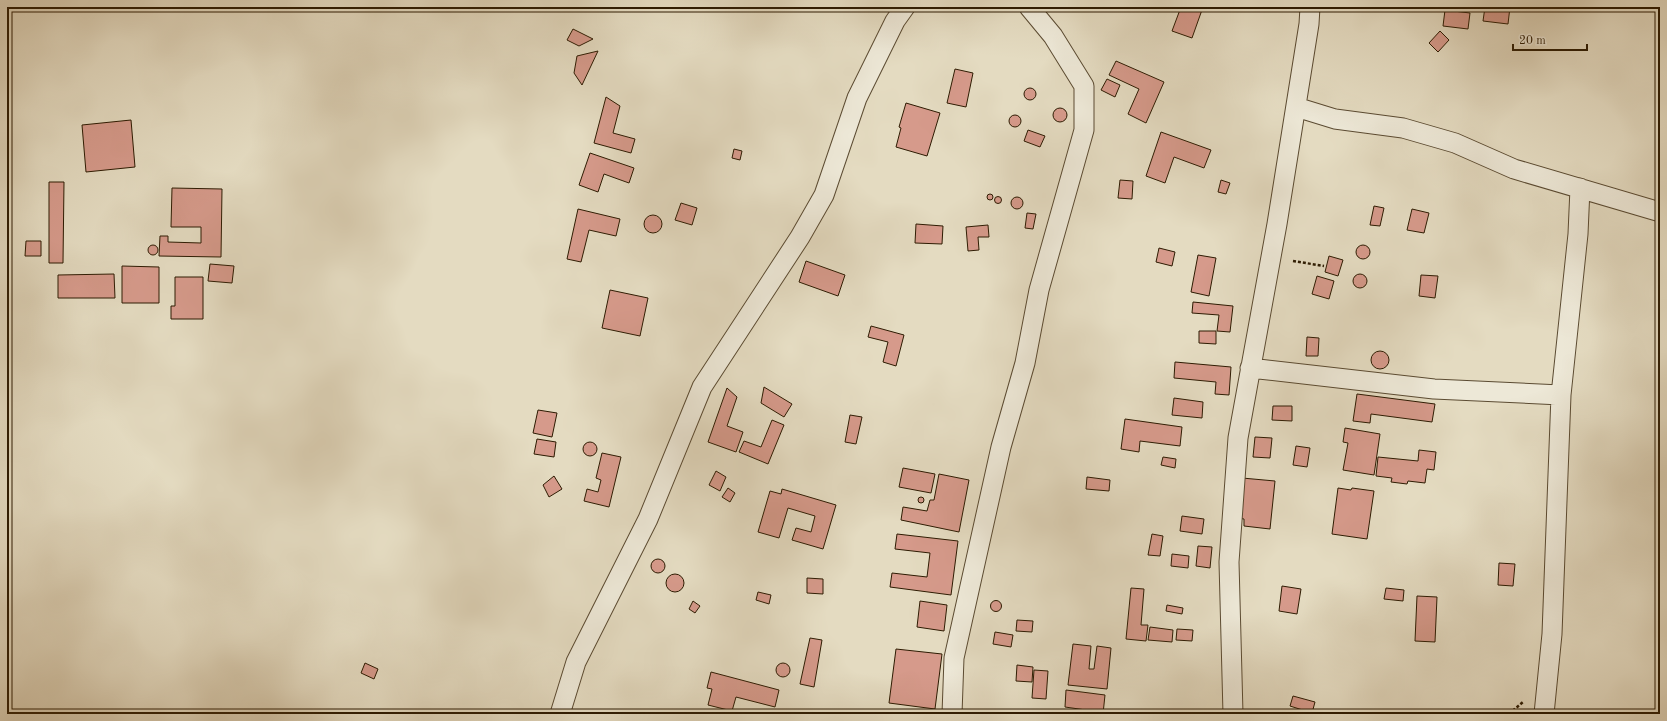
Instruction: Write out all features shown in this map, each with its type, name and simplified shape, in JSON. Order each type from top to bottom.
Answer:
[{"type":"street","points":[[560,714],[576,662],[648,519],[702,388],[800,237],[824,195],[858,98],[895,21],[905,7]]},
{"type":"street","points":[[952,714],[954,658],[1001,447],[1025,363],[1039,290],[1084,130],[1084,86],[1053,36],[1028,7]]},
{"type":"street","points":[[1233,714],[1229,562],[1238,438],[1296,107],[1310,7]]},
{"type":"street","points":[[1296,107],[1336,119],[1403,128],[1455,143],[1514,169],[1660,212]]},
{"type":"street","points":[[1544,714],[1552,634],[1562,395],[1578,234],[1580,188]]},
{"type":"street","points":[[1250,368],[1434,389],[1562,395]]},
{"type":"path","points":[[1270,258],[1324,266]]},
{"type":"building","points":[[1181,7],[1203,7],[1192,38],[1172,31]]},
{"type":"building","points":[[1427,7],[1442,7],[1441,11]]},
{"type":"building","points":[[1485,7],[1510,7],[1508,24],[1483,21]]},
{"type":"building","points":[[1445,10],[1470,13],[1468,29],[1443,26]]},
{"type":"building","points":[[573,29],[593,39],[579,46],[567,40]]},
{"type":"building","points":[[1440,31],[1449,40],[1438,52],[1429,43]]},
{"type":"building","points":[[598,51],[582,85],[574,73],[577,56]]},
{"type":"building","points":[[1116,61],[1164,82],[1146,123],[1128,114],[1139,89],[1109,75]]},
{"type":"building","points":[[955,69],[973,73],[966,107],[947,103]]},
{"type":"building","points":[[1107,79],[1120,85],[1115,97],[1101,90]]},
{"type":"building","points":[[1028,88],[1032,88],[1036,94],[1032,100],[1028,100],[1024,96],[1024,92]]},
{"type":"building","points":[[606,97],[620,106],[613,133],[635,139],[631,153],[594,143]]},
{"type":"building","points":[[906,103],[940,113],[927,156],[896,147],[901,128],[899,127]]},
{"type":"building","points":[[1057,108],[1063,108],[1067,112],[1067,118],[1063,122],[1057,122],[1053,118],[1053,112]]},
{"type":"building","points":[[1013,115],[1017,115],[1021,121],[1017,127],[1013,127],[1009,123],[1009,119]]},
{"type":"building","points":[[131,120],[135,167],[86,172],[82,125]]},
{"type":"building","points":[[1028,130],[1045,136],[1040,147],[1024,141]]},
{"type":"building","points":[[1161,132],[1211,150],[1204,168],[1174,157],[1165,183],[1146,176]]},
{"type":"building","points":[[734,149],[742,151],[740,160],[732,158]]},
{"type":"building","points":[[590,153],[634,168],[629,183],[604,174],[598,192],[579,185]]},
{"type":"building","points":[[1120,180],[1133,181],[1132,199],[1118,198]]},
{"type":"building","points":[[1221,180],[1230,183],[1226,194],[1218,192]]},
{"type":"building","points":[[49,182],[64,182],[63,263],[49,263]]},
{"type":"building","points":[[172,188],[222,189],[221,257],[159,256],[160,236],[168,236],[168,242],[201,243],[201,227],[171,227]]},
{"type":"building","points":[[990,194],[993,197],[990,200],[987,197]]},
{"type":"building","points":[[998,196],[1001,197],[1001,203],[998,204],[995,203],[994,200],[995,197]]},
{"type":"building","points":[[1015,197],[1019,197],[1023,203],[1019,209],[1015,209],[1011,205],[1011,201]]},
{"type":"building","points":[[681,203],[697,208],[692,225],[675,220]]},
{"type":"building","points":[[1374,206],[1384,208],[1380,226],[1370,225]]},
{"type":"building","points":[[578,209],[620,219],[616,236],[589,230],[581,262],[567,259]]},
{"type":"building","points":[[1412,209],[1429,213],[1424,233],[1407,230]]},
{"type":"building","points":[[1027,213],[1036,214],[1033,229],[1025,228]]},
{"type":"building","points":[[653,215],[657,216],[661,220],[661,228],[657,232],[653,233],[649,232],[645,228],[644,224],[645,220],[649,216]]},
{"type":"building","points":[[916,224],[943,226],[942,244],[915,243]]},
{"type":"building","points":[[988,225],[989,237],[978,237],[979,250],[968,251],[966,227]]},
{"type":"building","points":[[26,241],[41,241],[41,256],[25,256]]},
{"type":"building","points":[[151,245],[155,245],[157,246],[157,254],[151,255],[148,252],[148,248]]},
{"type":"building","points":[[1363,245],[1368,247],[1370,252],[1368,257],[1363,259],[1358,257],[1356,252],[1358,247]]},
{"type":"building","points":[[1159,248],[1175,252],[1172,266],[1156,262]]},
{"type":"building","points":[[1198,255],[1216,258],[1209,296],[1191,292]]},
{"type":"building","points":[[1329,256],[1343,260],[1338,276],[1325,272]]},
{"type":"building","points":[[806,261],[845,275],[838,296],[799,282]]},
{"type":"building","points":[[210,264],[234,266],[232,283],[208,281]]},
{"type":"building","points":[[122,266],[159,267],[159,303],[122,303]]},
{"type":"building","points":[[114,274],[115,298],[58,298],[58,275]]},
{"type":"building","points":[[1357,274],[1363,274],[1367,278],[1367,284],[1363,288],[1357,288],[1353,284],[1353,278]]},
{"type":"building","points":[[1421,275],[1438,276],[1435,298],[1419,296]]},
{"type":"building","points":[[1317,276],[1334,281],[1329,299],[1312,294]]},
{"type":"building","points":[[175,277],[203,277],[203,319],[171,319],[171,306],[175,306]]},
{"type":"building","points":[[610,290],[648,298],[640,336],[602,328]]},
{"type":"building","points":[[1193,302],[1233,306],[1230,332],[1217,331],[1219,315],[1192,313]]},
{"type":"building","points":[[871,326],[904,335],[896,366],[883,362],[888,342],[868,337]]},
{"type":"building","points":[[1199,331],[1216,331],[1216,344],[1199,343]]},
{"type":"building","points":[[1307,337],[1319,338],[1318,356],[1306,356]]},
{"type":"building","points":[[1380,351],[1386,354],[1389,360],[1386,366],[1380,369],[1374,366],[1371,360],[1374,354]]},
{"type":"building","points":[[1175,362],[1231,367],[1229,395],[1215,394],[1216,382],[1174,378]]},
{"type":"building","points":[[764,387],[792,404],[784,417],[761,403]]},
{"type":"building","points":[[727,388],[737,397],[727,426],[743,432],[736,452],[708,442]]},
{"type":"building","points":[[1357,394],[1435,404],[1432,422],[1371,414],[1370,423],[1353,421]]},
{"type":"building","points":[[1174,398],[1203,402],[1202,418],[1172,415]]},
{"type":"building","points":[[1273,406],[1292,406],[1292,421],[1272,420]]},
{"type":"building","points":[[538,410],[557,413],[552,437],[533,433]]},
{"type":"building","points":[[850,415],[862,417],[856,444],[845,442]]},
{"type":"building","points":[[1125,419],[1182,427],[1180,446],[1140,441],[1139,452],[1121,449]]},
{"type":"building","points":[[772,420],[784,425],[768,464],[739,452],[744,441],[761,447]]},
{"type":"building","points":[[1345,428],[1380,434],[1374,475],[1343,470],[1348,443],[1343,442]]},
{"type":"building","points":[[1255,437],[1272,438],[1270,458],[1253,457]]},
{"type":"building","points":[[537,439],[556,442],[554,457],[534,454]]},
{"type":"building","points":[[590,442],[595,444],[597,449],[595,454],[590,456],[585,454],[583,449],[585,444]]},
{"type":"building","points":[[1296,446],[1310,448],[1307,467],[1293,465]]},
{"type":"building","points":[[1419,450],[1436,452],[1434,470],[1427,469],[1425,483],[1408,481],[1407,484],[1391,482],[1392,478],[1376,476],[1378,457],[1418,461]]},
{"type":"building","points":[[602,453],[621,457],[609,507],[584,501],[587,489],[598,492],[601,480],[596,478]]},
{"type":"building","points":[[1163,457],[1176,459],[1175,468],[1161,465]]},
{"type":"building","points":[[903,468],[935,474],[931,493],[899,487]]},
{"type":"building","points":[[716,471],[726,477],[720,491],[709,485]]},
{"type":"building","points":[[939,474],[969,480],[959,532],[901,520],[903,507],[927,511],[930,500],[934,500]]},
{"type":"building","points":[[554,476],[562,489],[549,497],[543,485]]},
{"type":"building","points":[[1087,477],[1110,480],[1109,491],[1086,489]]},
{"type":"building","points":[[1242,478],[1275,481],[1270,529],[1244,526],[1244,519],[1238,518]]},
{"type":"building","points":[[728,488],[735,493],[730,502],[722,497]]},
{"type":"building","points":[[1338,488],[1374,491],[1367,539],[1332,534]]},
{"type":"building","points":[[782,489],[836,505],[823,549],[792,540],[796,528],[811,532],[815,516],[788,508],[779,538],[758,532],[770,491],[781,494]]},
{"type":"building","points":[[921,497],[924,500],[921,503],[918,500]]},
{"type":"building","points":[[1182,516],[1204,519],[1202,534],[1180,531]]},
{"type":"building","points":[[897,534],[958,541],[951,595],[890,587],[892,573],[927,577],[930,553],[895,549]]},
{"type":"building","points":[[1152,534],[1163,536],[1160,556],[1148,555]]},
{"type":"building","points":[[1198,546],[1212,547],[1210,568],[1196,566]]},
{"type":"building","points":[[1172,554],[1189,556],[1188,568],[1171,566]]},
{"type":"building","points":[[658,559],[663,561],[665,566],[663,571],[658,573],[653,571],[651,566],[653,561]]},
{"type":"building","points":[[1499,563],[1515,564],[1513,586],[1498,585]]},
{"type":"building","points":[[675,574],[681,577],[684,583],[681,589],[675,592],[669,589],[666,583],[669,577]]},
{"type":"building","points":[[807,578],[823,579],[823,594],[807,593]]},
{"type":"building","points":[[1282,586],[1301,589],[1297,614],[1279,611]]},
{"type":"building","points":[[1131,588],[1144,589],[1141,625],[1148,625],[1146,641],[1126,639]]},
{"type":"building","points":[[1386,588],[1404,590],[1403,601],[1384,599]]},
{"type":"building","points":[[758,592],[771,595],[769,604],[756,600]]},
{"type":"building","points":[[1417,596],[1437,597],[1435,642],[1415,641]]},
{"type":"building","points":[[693,601],[700,606],[695,613],[689,609]]},
{"type":"building","points":[[920,601],[947,605],[944,631],[917,627]]},
{"type":"building","points":[[994,601],[998,601],[1000,602],[1000,610],[994,611],[991,608],[991,604]]},
{"type":"building","points":[[1167,605],[1183,608],[1182,614],[1166,611]]},
{"type":"building","points":[[1017,620],[1033,621],[1032,632],[1016,631]]},
{"type":"building","points":[[1150,627],[1173,630],[1172,642],[1148,640]]},
{"type":"building","points":[[1177,629],[1193,630],[1192,641],[1176,640]]},
{"type":"building","points":[[995,632],[1013,635],[1011,647],[993,644]]},
{"type":"building","points":[[810,638],[822,640],[814,687],[800,684]]},
{"type":"building","points":[[1073,644],[1091,646],[1089,669],[1094,669],[1097,646],[1111,648],[1107,689],[1068,685]]},
{"type":"building","points":[[896,649],[942,654],[935,709],[889,703]]},
{"type":"building","points":[[365,663],[378,669],[374,679],[361,673]]},
{"type":"building","points":[[780,663],[786,663],[790,667],[790,673],[786,677],[780,677],[776,673],[776,667]]},
{"type":"building","points":[[1017,665],[1033,667],[1032,682],[1016,681]]},
{"type":"building","points":[[1034,670],[1048,671],[1046,699],[1032,698]]},
{"type":"building","points":[[711,672],[779,690],[775,707],[736,697],[732,711],[708,705],[712,689],[707,688]]},
{"type":"building","points":[[1066,690],[1105,695],[1103,714],[1086,714],[1086,710],[1065,707]]},
{"type":"building","points":[[1293,696],[1315,702],[1312,713],[1290,706]]}]
